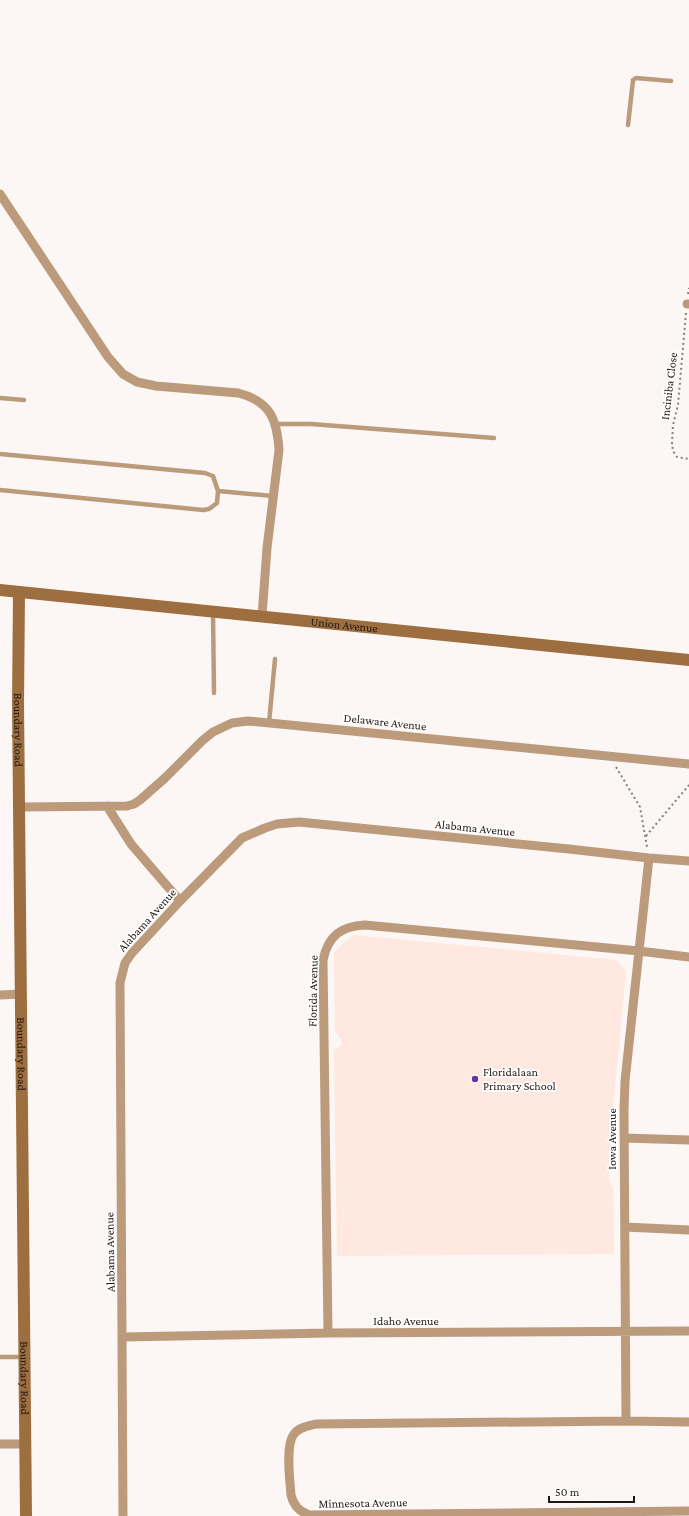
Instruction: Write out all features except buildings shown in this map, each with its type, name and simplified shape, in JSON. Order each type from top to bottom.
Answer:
[{"type":"street","points":[[0,194],[108,357],[123,374],[130,379],[146,385],[238,393],[251,396],[266,408],[275,424],[279,450],[267,548],[262,616]]},
{"type":"street","name":"Union Avenue","points":[[0,590],[689,660]]},
{"type":"street","name":"Boundary Road","points":[[19,592],[18,807],[26,1516]]},
{"type":"street","name":"Delaware Avenue","points":[[18,807],[127,806],[134,804],[165,778],[213,732],[232,723],[248,721],[689,764]]},
{"type":"street","points":[[108,806],[132,844],[180,901]]},
{"type":"street","name":"Alabama Avenue","points":[[123,1516],[120,983],[126,960],[180,901],[242,838],[265,828],[288,823],[299,822],[689,861]]},
{"type":"street","name":"Iowa Avenue","points":[[626,1421],[625,1082],[649,858]]},
{"type":"street","name":"Florida Avenue","points":[[328,1334],[323,960],[325,949],[329,942],[342,930],[353,926],[365,925],[689,957]]},
{"type":"street","points":[[0,995],[20,994]]},
{"type":"street","points":[[624,1138],[689,1140]]},
{"type":"street","points":[[625,1227],[689,1230]]},
{"type":"street","name":"Idaho Avenue","points":[[123,1337],[689,1331]]},
{"type":"street","name":"Minnesota Avenue","points":[[689,1422],[626,1421],[308,1426],[299,1429],[293,1434],[290,1442],[291,1495],[293,1503],[302,1512],[309,1515],[689,1511]]},
{"type":"street","points":[[0,1444],[25,1444]]},
{"type":"lane","points":[[628,125],[633,80],[636,78],[671,81]]},
{"type":"lane","points":[[0,398],[24,400]]},
{"type":"lane","points":[[275,424],[311,424],[494,438]]},
{"type":"lane","points":[[0,454],[205,473],[213,476],[218,491],[217,503],[209,509],[203,510],[0,490]]},
{"type":"lane","points":[[218,491],[273,496]]},
{"type":"lane","points":[[214,611],[214,693]]},
{"type":"lane","points":[[268,723],[275,659]]},
{"type":"lane","points":[[0,1357],[24,1357]]},
{"type":"path","name":"Inciniba Close","points":[[688,304],[678,405],[673,425],[672,443],[673,451],[677,457],[689,459]]},
{"type":"path","points":[[607,756],[619,772],[640,807],[649,858]]},
{"type":"path","points":[[646,836],[689,785]]},
{"type":"shaded area","name":"Floridalaan Primary School","points":[[353,935],[617,960],[626,972],[612,1129],[610,1131],[609,1181],[613,1187],[614,1254],[337,1256],[334,1050],[341,1045],[341,1039],[335,1031],[334,952]]},
{"type":"place","name":"Floridalaan Primary School","points":[[475,1079]]}]
